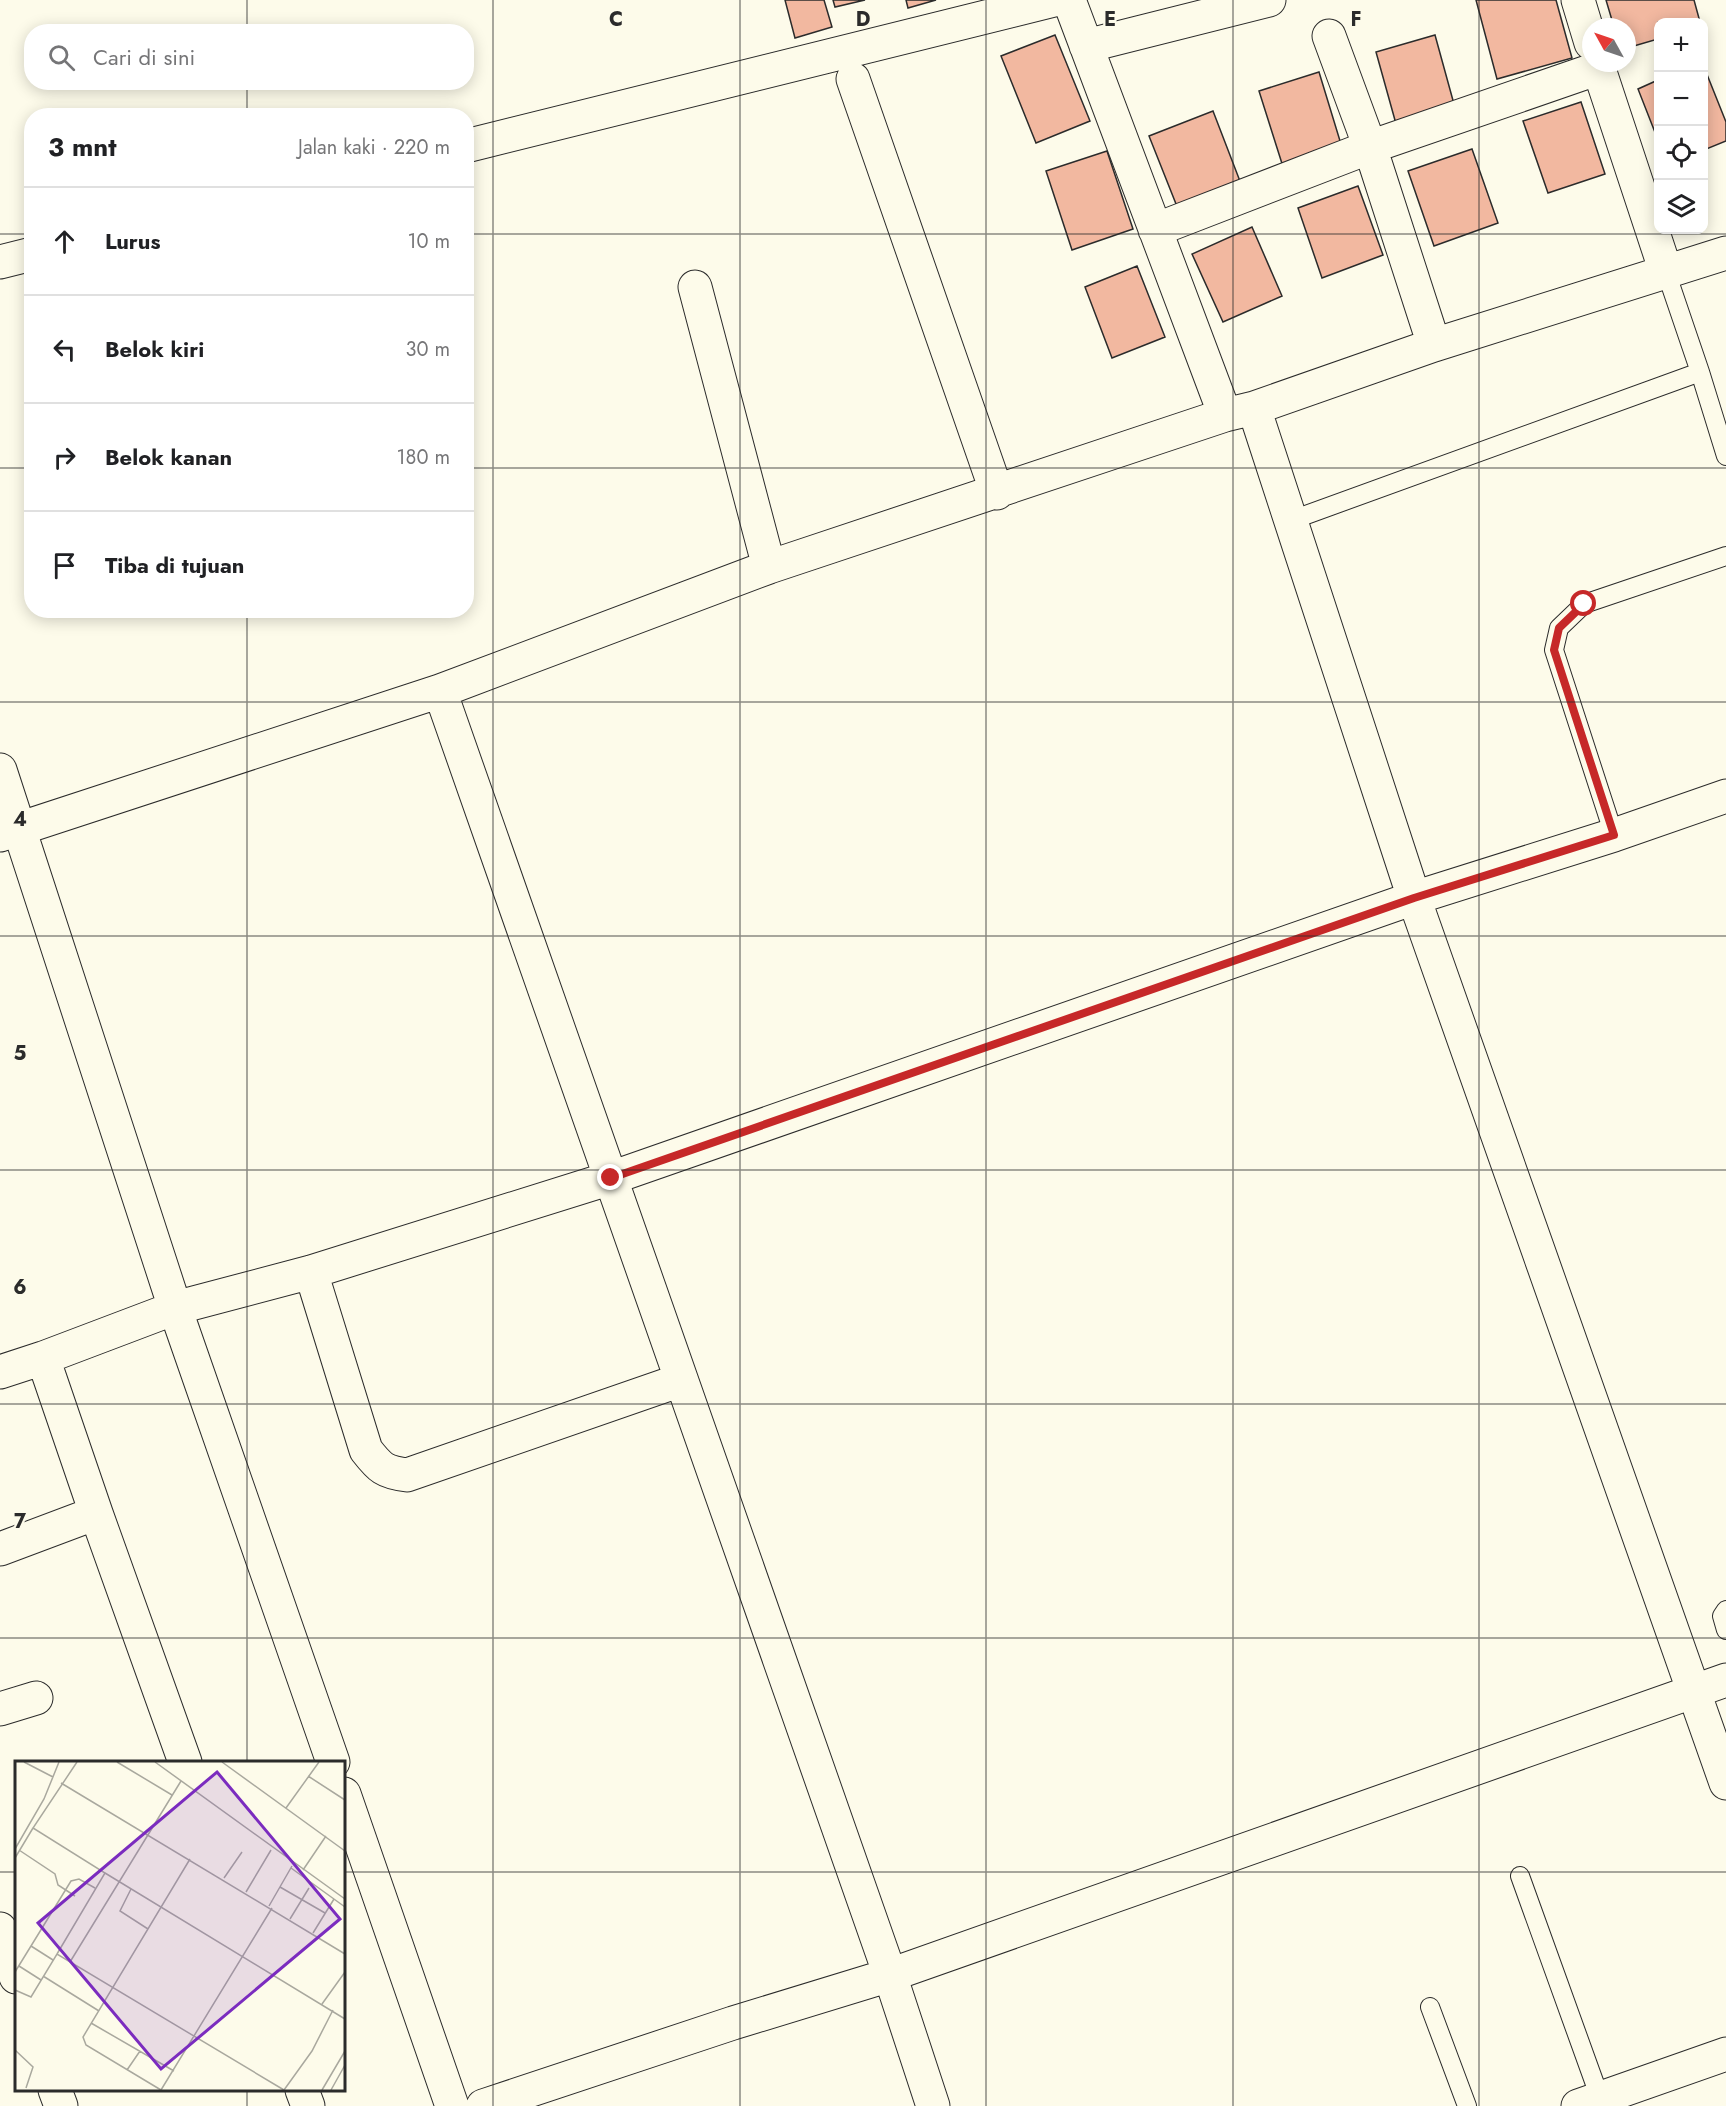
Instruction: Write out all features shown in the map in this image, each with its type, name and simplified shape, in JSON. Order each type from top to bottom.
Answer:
[{"type":"street","points":[[474,144],[1054,0]]},
{"type":"street","points":[[1069,0],[1155,230],[1292,520],[1414,898],[1726,1783]]},
{"type":"street","points":[[1086,46],[1269,0]]},
{"type":"street","points":[[1578,0],[1584,18]]},
{"type":"street","points":[[1329,36],[1370,147],[1434,345]]},
{"type":"street","points":[[1155,230],[1582,64]]},
{"type":"street","points":[[1601,72],[1666,272]]},
{"type":"street","points":[[854,79],[997,493]]},
{"type":"street","points":[[9,831],[440,692],[769,567],[910,519],[997,493],[1434,345],[1726,253]]},
{"type":"street","points":[[0,262],[24,256]]},
{"type":"street","points":[[695,287],[769,567]]},
{"type":"street","points":[[440,692],[890,1975],[933,2106]]},
{"type":"street","points":[[0,770],[9,831],[333,1761]]},
{"type":"street","points":[[0,1372],[174,1308],[311,1272],[611,1178],[1414,898],[1614,835],[1726,796]]},
{"type":"street","points":[[311,1272],[366,1450],[379,1467],[392,1473],[407,1475],[681,1380]]},
{"type":"street","points":[[43,1358],[185,1761]]},
{"type":"street","points":[[0,1549],[96,1513]]},
{"type":"street","points":[[483,2106],[733,2023],[890,1975],[1726,1680]]},
{"type":"street","points":[[0,1709],[36,1698]]},
{"type":"street","points":[[345,1797],[452,2106]]},
{"type":"street","points":[[0,1929],[15,1974]]},
{"type":"street","points":[[1589,2102],[1726,2054]]},
{"type":"street","points":[[56,2091],[61,2106]]},
{"type":"street","points":[[302,2091],[308,2106]]},
{"type":"lane","points":[[1666,272],[1726,456]]},
{"type":"lane","points":[[1292,520],[1700,372]]},
{"type":"lane","points":[[1614,835],[1554,650],[1559,628],[1584,604],[1726,556]]},
{"type":"lane","points":[[1726,1610],[1722,1616],[1726,1630]]},
{"type":"lane","points":[[1520,1875],[1589,2102]]},
{"type":"lane","points":[[1430,2007],[1467,2106]]},
{"type":"building","points":[[785,0],[824,0],[832,27],[795,38]]},
{"type":"building","points":[[833,0],[865,0],[835,7]]},
{"type":"building","points":[[906,0],[936,0],[908,8]]},
{"type":"building","points":[[1476,0],[1556,0],[1572,58],[1497,79]]},
{"type":"building","points":[[1606,0],[1694,0],[1699,18],[1654,18],[1654,40],[1636,45],[1636,18],[1611,18]]},
{"type":"building","points":[[1055,35],[1090,121],[1036,143],[1001,56]]},
{"type":"building","points":[[1435,35],[1457,115],[1398,131],[1376,52]]},
{"type":"building","points":[[1319,72],[1344,154],[1285,173],[1259,91]]},
{"type":"building","points":[[1708,77],[1726,122],[1726,141],[1708,148]]},
{"type":"building","points":[[1654,82],[1654,130],[1638,89]]},
{"type":"building","points":[[1581,102],[1605,174],[1548,193],[1523,121]]},
{"type":"building","points":[[1213,111],[1243,189],[1180,214],[1149,136]]},
{"type":"building","points":[[1472,149],[1498,223],[1434,246],[1408,171]]},
{"type":"building","points":[[1107,151],[1133,229],[1072,250],[1046,171]]},
{"type":"building","points":[[1358,186],[1383,255],[1322,278],[1298,208]]},
{"type":"building","points":[[1252,227],[1282,296],[1223,322],[1192,254]]},
{"type":"building","points":[[1137,266],[1165,337],[1112,358],[1085,287]]},
{"type":"route","points":[[611,1178],[1414,898],[1614,835],[1554,650],[1559,628],[1584,604]]}]
